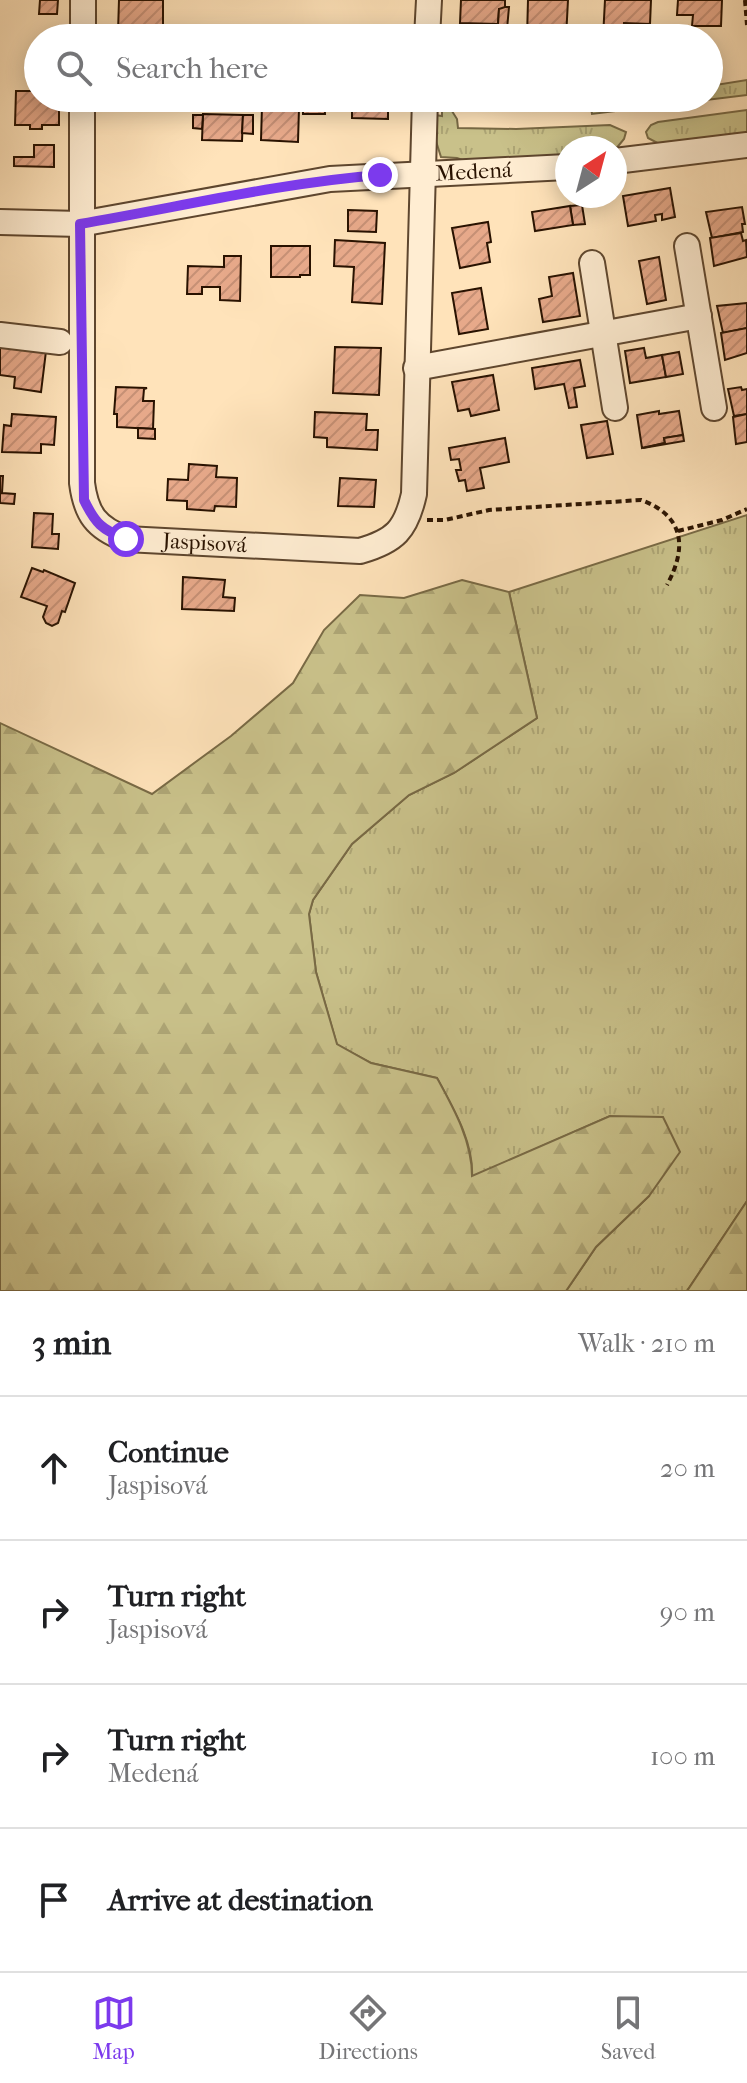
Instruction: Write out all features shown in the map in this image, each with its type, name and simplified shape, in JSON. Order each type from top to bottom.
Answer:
[{"type":"street","points":[[83,0],[83,24]]},
{"type":"street","points":[[428,24],[429,0]]},
{"type":"street","name":"Jaspisová","points":[[82,112],[82,483],[84,500],[92,516],[106,531],[126,539],[360,551],[382,544],[398,533],[409,516]]},
{"type":"street","points":[[409,516],[414,494],[425,112]]},
{"type":"street","points":[[627,160],[747,145]]},
{"type":"street","name":"Medená","points":[[0,222],[80,224],[330,179],[555,168]]},
{"type":"street","points":[[687,246],[714,408]]},
{"type":"street","points":[[592,263],[615,408]]},
{"type":"street","points":[[416,368],[699,316]]},
{"type":"street","points":[[0,335],[60,342]]},
{"type":"path","points":[[745,0],[747,25]]},
{"type":"path","points":[[409,516],[445,520],[489,510],[641,500],[667,514],[678,531],[681,547],[667,585]]},
{"type":"path","points":[[678,531],[722,520],[747,509]]},
{"type":"green space","points":[[747,80],[747,95],[723,98],[723,84]]},
{"type":"green space","points":[[747,110],[747,137],[665,147],[648,138],[646,132],[658,122]]},
{"type":"green space","points":[[453,112],[458,128],[610,125],[626,132],[625,136],[555,136],[555,157],[468,162],[441,157],[435,138],[435,115]]},
{"type":"green space","points":[[747,515],[747,1201],[687,1291],[566,1291],[596,1247],[649,1196],[610,1116],[472,1177],[466,1138],[437,1078],[371,1063],[337,1045],[316,972],[309,914],[313,900],[352,844],[409,795],[454,773],[537,718],[509,592]]},
{"type":"green space","points":[[462,580],[509,592],[537,718],[454,773],[409,795],[352,844],[313,900],[309,914],[316,972],[337,1044],[371,1063],[437,1078],[456,1113],[465,1138],[472,1176],[610,1116],[663,1117],[680,1152],[649,1196],[596,1247],[566,1291],[0,1291],[0,723],[152,794],[231,736],[293,683],[324,630],[360,595],[404,598]]},
{"type":"green space","points":[[747,1201],[747,1291],[687,1291]]},
{"type":"building","points":[[40,0],[58,0],[57,14],[39,14]]},
{"type":"building","points":[[119,0],[163,0],[163,24],[118,24]]},
{"type":"building","points":[[461,0],[505,0],[505,9],[499,9],[498,24],[460,23]]},
{"type":"building","points":[[528,0],[568,0],[567,24],[527,24]]},
{"type":"building","points":[[605,0],[651,0],[650,24],[604,24]]},
{"type":"building","points":[[678,0],[722,0],[721,24],[692,24],[693,15],[677,15]]},
{"type":"building","points":[[509,7],[507,24],[498,24],[499,9]]},
{"type":"building","points":[[16,91],[24,91],[24,112],[59,112],[59,125],[30,129],[30,125],[15,125]]},
{"type":"building","points":[[262,112],[299,112],[298,142],[261,140]]},
{"type":"building","points":[[325,112],[325,114],[303,114]]},
{"type":"building","points":[[352,112],[388,112],[388,119],[352,118]]},
{"type":"building","points":[[203,114],[243,115],[242,141],[202,140]]},
{"type":"building","points":[[193,115],[203,115],[202,129],[193,128]]},
{"type":"building","points":[[243,115],[253,115],[253,134],[242,133]]},
{"type":"building","points":[[34,145],[54,145],[54,167],[14,166],[14,157],[34,157]]},
{"type":"building","points":[[670,188],[675,217],[662,220],[662,214],[655,215],[656,221],[628,226],[625,208],[627,195]]},
{"type":"building","points":[[742,207],[743,232],[712,238],[706,212]]},
{"type":"building","points":[[570,208],[582,208],[585,224],[573,225]]},
{"type":"building","points":[[570,208],[573,225],[535,231],[532,212]]},
{"type":"building","points":[[348,210],[377,211],[376,232],[348,231]]},
{"type":"building","points":[[488,222],[490,262],[460,268],[452,228]]},
{"type":"building","points":[[741,233],[743,241],[746,240],[747,257],[714,266],[710,238]]},
{"type":"building","points":[[335,240],[385,243],[382,304],[352,302],[354,267],[334,266]]},
{"type":"building","points":[[271,246],[310,246],[310,275],[271,277]]},
{"type":"building","points":[[224,256],[241,256],[240,301],[220,300],[220,287],[202,287],[202,294],[187,294],[188,266],[224,267]]},
{"type":"building","points":[[659,257],[666,300],[647,304],[639,261]]},
{"type":"building","points":[[573,273],[580,316],[543,322],[539,299],[552,296],[549,277]]},
{"type":"building","points":[[481,288],[488,329],[459,334],[452,293]]},
{"type":"building","points":[[747,303],[747,328],[723,333],[717,306]]},
{"type":"building","points":[[747,328],[747,353],[725,360],[721,333]]},
{"type":"building","points":[[0,345],[46,351],[41,392],[14,388],[15,377],[0,375]]},
{"type":"building","points":[[335,347],[381,348],[379,395],[333,393]]},
{"type":"building","points":[[644,348],[646,358],[662,355],[666,377],[630,383],[625,351]]},
{"type":"building","points":[[679,352],[683,374],[666,377],[662,355]]},
{"type":"building","points":[[580,360],[585,386],[574,388],[577,407],[569,408],[564,384],[535,389],[532,368]]},
{"type":"building","points":[[493,375],[499,410],[471,416],[469,409],[458,411],[452,382]]},
{"type":"building","points":[[116,387],[147,388],[144,389],[143,401],[154,401],[153,429],[117,427],[117,414],[114,414]]},
{"type":"building","points":[[741,387],[742,390],[747,389],[747,414],[734,416],[728,389]]},
{"type":"building","points":[[659,411],[659,414],[679,411],[683,435],[664,438],[665,443],[642,448],[637,415]]},
{"type":"building","points":[[315,412],[367,414],[366,430],[378,430],[377,450],[327,447],[327,438],[314,437]]},
{"type":"building","points":[[12,414],[56,417],[54,445],[41,444],[41,453],[2,452],[4,425],[11,426]]},
{"type":"building","points":[[747,414],[747,442],[736,444],[733,417]]},
{"type":"building","points":[[607,421],[613,454],[587,458],[581,425]]},
{"type":"building","points":[[138,428],[155,429],[155,439],[138,438]]},
{"type":"building","points":[[683,435],[684,441],[643,448],[665,443],[664,438]]},
{"type":"building","points":[[505,438],[509,462],[480,468],[484,488],[467,491],[465,480],[459,481],[456,470],[461,470],[459,459],[451,460],[449,448]]},
{"type":"building","points":[[189,464],[217,466],[216,477],[237,478],[236,507],[215,506],[214,511],[187,509],[187,501],[167,500],[168,479],[188,480]]},
{"type":"building","points":[[0,476],[3,476],[2,493],[15,494],[14,504],[0,503]]},
{"type":"building","points":[[340,478],[376,480],[374,507],[338,506]]},
{"type":"building","points":[[34,513],[53,514],[52,534],[59,534],[58,549],[32,547]]},
{"type":"building","points":[[32,568],[75,583],[65,612],[62,611],[58,623],[52,626],[43,617],[47,606],[21,597]]},
{"type":"building","points":[[183,577],[225,580],[223,597],[235,598],[234,611],[182,609]]},
{"type":"route","points":[[126,539],[106,531],[92,516],[84,500],[80,224],[272,188],[380,175]]}]
